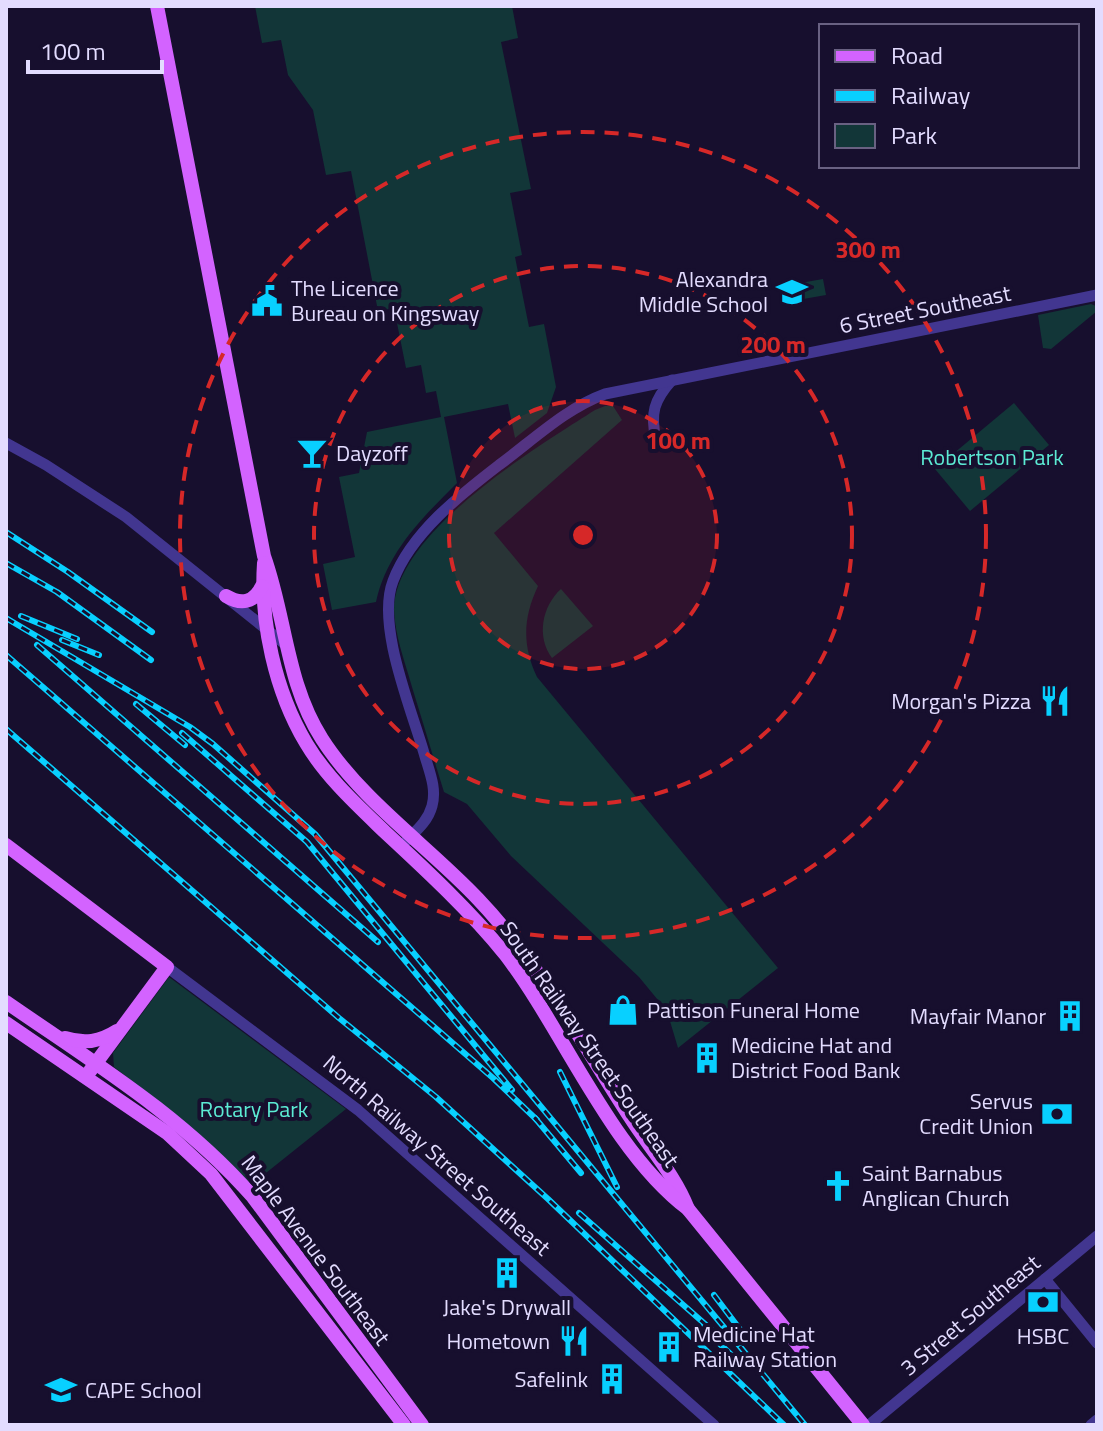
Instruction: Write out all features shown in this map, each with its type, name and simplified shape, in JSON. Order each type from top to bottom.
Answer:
[{"type":"main road","points":[[157,6],[264,556]]},
{"type":"main road","name":"South Railway Street Southeast","points":[[264,556],[262,586],[283,696],[307,745],[361,808],[477,897],[523,952],[682,1192],[688,1209],[863,1425]]},
{"type":"main road","name":"South Railway Street Southeast","points":[[264,556],[299,694],[321,738],[341,766],[406,841]]},
{"type":"main road","points":[[226,596],[237,602],[246,602],[256,597],[262,586]]},
{"type":"main road","name":"North Railway Street Southeast","points":[[6,845],[167,967]]},
{"type":"main road","points":[[85,1078],[167,967]]},
{"type":"main road","name":"Maple Avenue Southeast","points":[[6,1002],[177,1122],[224,1164],[253,1197],[422,1425]]},
{"type":"main road","name":"Maple Avenue Southeast","points":[[6,1023],[167,1133],[211,1174],[404,1425]]},
{"type":"main road","points":[[46,1030],[67,1040],[90,1042],[105,1038],[124,1026]]},
{"type":"street","name":"6 Street Southeast","points":[[406,841],[428,815],[433,788],[390,637],[388,607],[393,580],[420,539],[466,491],[581,405],[619,390],[1097,295]]},
{"type":"street","points":[[656,440],[651,415],[660,394],[672,380]]},
{"type":"street","points":[[6,443],[126,517],[286,645]]},
{"type":"street","name":"North Railway Street Southeast","points":[[167,967],[358,1110],[714,1425]]},
{"type":"street","name":"3 Street Southeast","points":[[869,1425],[1097,1236]]},
{"type":"street","points":[[1045,1279],[1097,1343]]},
{"type":"street","points":[[1091,1425],[1097,1420]]},
{"type":"green space","points":[[255,6],[512,6],[518,38],[501,42],[531,189],[510,193],[522,255],[515,257],[529,327],[544,324],[556,387],[547,413],[515,438],[508,404],[444,417],[457,483],[419,523],[397,552],[388,567],[376,602],[332,610],[323,564],[355,557],[339,477],[359,473],[367,432],[441,417],[436,391],[426,393],[421,365],[406,368],[394,308],[378,311],[351,171],[326,175],[313,110],[288,75],[281,40],[262,43]]},
{"type":"green space","points":[[823,279],[826,295],[792,301],[789,285]]},
{"type":"green space","points":[[1091,304],[1096,306],[1097,311],[1051,349],[1043,348],[1038,315]]},
{"type":"green space","name":"Robertson Park","points":[[1014,403],[1049,445],[970,511],[935,469]]},
{"type":"green space","points":[[605,406],[613,406],[622,420],[494,533],[538,586],[529,609],[526,632],[537,677],[778,968],[678,1048],[667,1011],[639,977],[511,856],[467,804],[444,792],[403,659],[395,620],[400,581],[417,551],[442,523],[506,469]]},
{"type":"green space","points":[[561,589],[593,626],[552,658],[544,641],[543,622],[549,604]]},
{"type":"green space","name":"Rotary Park","points":[[169,977],[346,1109],[252,1184],[180,1118],[114,1067],[113,1053]]},
{"type":"railway","points":[[6,532],[152,632]]},
{"type":"railway","points":[[6,563],[57,592],[151,660]]},
{"type":"railway","points":[[21,616],[77,639]]},
{"type":"railway","points":[[6,618],[190,727],[315,834],[805,1425]]},
{"type":"railway","points":[[62,640],[99,655]]},
{"type":"railway","points":[[37,645],[378,942]]},
{"type":"railway","points":[[6,655],[493,1078],[537,1120]]},
{"type":"railway","points":[[136,704],[185,745]]},
{"type":"railway","points":[[6,729],[339,1018],[436,1097],[548,1199],[784,1425]]},
{"type":"railway","points":[[182,733],[307,842],[512,1090]]},
{"type":"railway","points":[[560,1072],[617,1187]]},
{"type":"railway","points":[[535,1118],[581,1173]]},
{"type":"railway","points":[[579,1213],[714,1332]]},
{"type":"railway","points":[[714,1295],[748,1340]]},
{"type":"railway","points":[[702,1327],[743,1366]]},
{"type":"place","name":"Alexandra Middle School","points":[[792,292]]},
{"type":"place","name":"The Licence Bureau on Kingsway","points":[[267,301]]},
{"type":"place","name":"Dayzoff","points":[[312,453]]},
{"type":"place","name":"Morgan's Pizza","points":[[1055,701]]},
{"type":"place","name":"Pattison Funeral Home","points":[[623,1010]]},
{"type":"place","name":"Mayfair Manor","points":[[1070,1016]]},
{"type":"place","name":"Medicine Hat and District Food Bank","points":[[707,1058]]},
{"type":"place","name":"Servus Credit Union","points":[[1057,1114]]},
{"type":"place","name":"Saint Barnabus Anglican Church","points":[[838,1186]]},
{"type":"place","name":"Jake's Drywall","points":[[507,1273]]},
{"type":"place","name":"HSBC","points":[[1043,1302]]},
{"type":"place","name":"Hometown","points":[[574,1341]]},
{"type":"place","name":"Medicine Hat Railway Station","points":[[669,1347]]},
{"type":"place","name":"Safelink","points":[[612,1379]]},
{"type":"place","name":"CAPE School","points":[[61,1390]]}]
